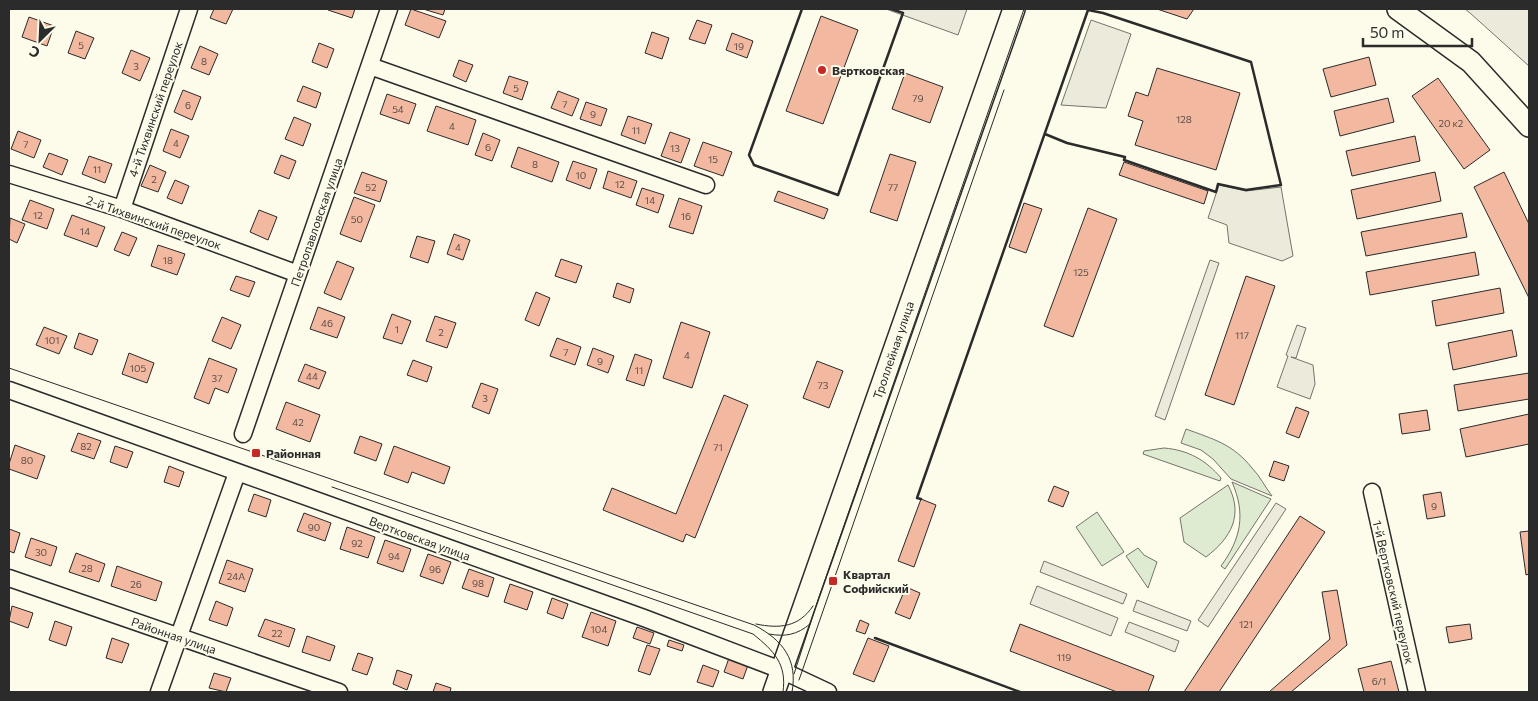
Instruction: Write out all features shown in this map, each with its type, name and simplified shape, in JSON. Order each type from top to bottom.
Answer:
[{"type":"main road","name":"Троллейная улица","points":[[774,692],[1014,9]]},
{"type":"main road","points":[[1398,9],[1471,62],[1529,126]]},
{"type":"street","name":"4-й Тихвинский переулок","points":[[122,209],[190,9]]},
{"type":"street","name":"Петропавловская улица","points":[[243,434],[389,9]]},
{"type":"street","points":[[370,66],[706,186]]},
{"type":"street","name":"2-й Тихвинский переулок","points":[[10,180],[122,209],[298,274]]},
{"type":"street","name":"Вертковская улица","points":[[9,390],[644,618],[781,670],[828,692]]},
{"type":"street","points":[[159,692],[237,473]]},
{"type":"street","name":"1-й Вертковский переулок","points":[[1372,492],[1417,692]]},
{"type":"street","name":"Районная улица","points":[[9,578],[339,692]]},
{"type":"green space","points":[[1186,429],[1222,443],[1237,453],[1255,471],[1272,496],[1231,479],[1213,459],[1201,450],[1181,443]]},
{"type":"green space","points":[[1164,448],[1181,451],[1203,461],[1221,478],[1220,481],[1143,454],[1144,451]]},
{"type":"green space","points":[[1232,482],[1271,499],[1225,569],[1221,566],[1237,536],[1240,516],[1239,505]]},
{"type":"green space","points":[[1228,485],[1233,496],[1235,516],[1228,534],[1215,550],[1206,557],[1184,542],[1180,518]]},
{"type":"green space","points":[[1097,512],[1124,552],[1102,566],[1076,527]]},
{"type":"green space","points":[[1138,548],[1144,555],[1157,562],[1148,588],[1126,556]]},
{"type":"shaded area","points":[[886,9],[967,9],[958,35]]},
{"type":"shaded area","points":[[1465,9],[1529,9],[1529,66],[1470,13]]},
{"type":"shaded area","points":[[1091,20],[1131,34],[1106,108],[1061,105]]},
{"type":"shaded area","points":[[1219,185],[1246,191],[1281,187],[1293,256],[1282,261],[1229,243],[1227,225],[1208,218]]},
{"type":"shaded area","points":[[1210,260],[1219,263],[1165,420],[1155,416]]},
{"type":"shaded area","points":[[1297,325],[1306,328],[1296,358],[1291,357],[1313,365],[1315,384],[1310,399],[1277,387]]},
{"type":"shaded area","points":[[1276,503],[1286,509],[1208,627],[1198,620]]},
{"type":"shaded area","points":[[1044,561],[1127,594],[1123,604],[1040,572]]},
{"type":"shaded area","points":[[1037,586],[1118,618],[1111,636],[1030,604]]},
{"type":"shaded area","points":[[1137,600],[1191,621],[1187,631],[1133,611]]},
{"type":"shaded area","points":[[1129,622],[1179,641],[1175,652],[1125,632]]},
{"type":"building","points":[[214,9],[233,9],[226,24],[210,18]]},
{"type":"building","points":[[329,9],[355,9],[352,18]]},
{"type":"building","points":[[411,9],[446,21],[439,38],[405,25]]},
{"type":"building","points":[[423,9],[445,9],[443,15]]},
{"type":"building","points":[[1157,9],[1194,9],[1187,19]]},
{"type":"building","name":"Вертковская","points":[[821,16],[858,30],[823,124],[786,111]]},
{"type":"building","points":[[29,17],[54,26],[47,46],[22,37]]},
{"type":"building","points":[[697,20],[712,25],[705,44],[689,39]]},
{"type":"building","points":[[76,31],[94,38],[85,59],[68,53]]},
{"type":"building","points":[[652,32],[669,38],[662,59],[645,53]]},
{"type":"building","points":[[732,33],[753,41],[747,58],[726,50]]},
{"type":"building","points":[[319,43],[334,49],[327,68],[312,62]]},
{"type":"building","points":[[200,46],[218,54],[209,75],[191,68]]},
{"type":"building","points":[[131,50],[150,58],[140,81],[122,73]]},
{"type":"building","points":[[1369,57],[1376,85],[1331,97],[1323,69]]},
{"type":"building","points":[[459,60],[473,65],[466,82],[453,76]]},
{"type":"building","points":[[1157,68],[1240,93],[1216,170],[1135,145],[1143,121],[1128,116],[1136,92],[1148,96]]},
{"type":"building","points":[[905,73],[943,87],[930,123],[892,109]]},
{"type":"building","points":[[509,76],[528,82],[522,100],[503,93]]},
{"type":"building","points":[[1438,78],[1490,150],[1464,169],[1412,96]]},
{"type":"building","points":[[303,86],[321,93],[316,108],[297,101]]},
{"type":"building","points":[[183,90],[201,97],[192,120],[174,112]]},
{"type":"building","points":[[558,91],[579,99],[572,116],[551,108]]},
{"type":"building","points":[[387,94],[416,104],[409,124],[380,114]]},
{"type":"building","points":[[1388,98],[1394,122],[1340,136],[1334,111]]},
{"type":"building","points":[[586,102],[607,109],[601,126],[580,119]]},
{"type":"building","points":[[436,106],[476,120],[468,145],[427,131]]},
{"type":"building","points":[[628,116],[652,124],[645,144],[621,135]]},
{"type":"building","points":[[294,117],[311,124],[303,146],[285,139]]},
{"type":"building","points":[[171,129],[189,136],[180,158],[163,151]]},
{"type":"building","points":[[18,131],[41,140],[34,158],[11,149]]},
{"type":"building","points":[[670,132],[690,139],[681,163],[661,156]]},
{"type":"building","points":[[483,133],[500,140],[492,161],[475,155]]},
{"type":"building","points":[[1415,136],[1420,161],[1352,176],[1346,151]]},
{"type":"building","points":[[703,142],[732,152],[723,176],[694,166]]},
{"type":"building","points":[[518,147],[559,162],[552,182],[511,167]]},
{"type":"building","points":[[49,153],[68,160],[62,175],[43,167]]},
{"type":"building","points":[[890,154],[916,162],[897,221],[870,212]]},
{"type":"building","points":[[281,155],[296,161],[289,179],[274,173]]},
{"type":"building","points":[[89,156],[112,164],[105,183],[82,174]]},
{"type":"building","points":[[573,161],[597,169],[590,189],[566,180]]},
{"type":"building","points":[[1124,162],[1208,191],[1204,204],[1119,175]]},
{"type":"building","points":[[150,165],[166,172],[158,192],[141,186]]},
{"type":"building","points":[[608,171],[637,181],[631,198],[603,188]]},
{"type":"building","points":[[362,172],[387,181],[380,202],[354,193]]},
{"type":"building","points":[[1435,172],[1441,201],[1357,219],[1351,190]]},
{"type":"building","points":[[1504,172],[1529,224],[1529,298],[1474,187]]},
{"type":"building","points":[[175,180],[189,186],[182,204],[167,198]]},
{"type":"building","points":[[642,188],[664,195],[658,213],[636,205]]},
{"type":"building","points":[[778,191],[828,209],[824,219],[774,201]]},
{"type":"building","points":[[354,197],[375,205],[361,242],[340,234]]},
{"type":"building","points":[[679,198],[702,206],[693,234],[669,227]]},
{"type":"building","points":[[30,200],[54,209],[47,229],[22,220]]},
{"type":"building","points":[[1024,203],[1042,209],[1026,253],[1009,247]]},
{"type":"building","points":[[1088,208],[1117,219],[1073,337],[1044,326]]},
{"type":"building","points":[[259,210],[277,217],[268,240],[250,232]]},
{"type":"building","points":[[1462,213],[1467,237],[1366,256],[1361,232]]},
{"type":"building","points":[[72,215],[105,227],[97,247],[64,235]]},
{"type":"building","points":[[10,218],[25,224],[17,243],[9,239]]},
{"type":"building","points":[[122,232],[137,238],[129,256],[114,250]]},
{"type":"building","points":[[454,234],[470,240],[463,260],[447,254]]},
{"type":"building","points":[[417,236],[435,241],[428,263],[410,257]]},
{"type":"building","points":[[158,245],[185,254],[177,275],[151,266]]},
{"type":"building","points":[[1475,252],[1479,275],[1370,295],[1366,272]]},
{"type":"building","points":[[561,259],[582,266],[576,283],[555,276]]},
{"type":"building","points":[[337,261],[354,268],[341,300],[324,293]]},
{"type":"building","points":[[236,276],[255,282],[249,297],[230,290]]},
{"type":"building","points":[[1246,276],[1275,286],[1234,405],[1205,395]]},
{"type":"building","points":[[617,283],[634,289],[630,303],[613,297]]},
{"type":"building","points":[[1500,288],[1504,313],[1436,326],[1432,301]]},
{"type":"building","points":[[536,292],[550,298],[539,326],[525,320]]},
{"type":"building","points":[[318,307],[345,317],[337,338],[310,329]]},
{"type":"building","points":[[392,314],[411,321],[402,344],[383,338]]},
{"type":"building","points":[[435,316],[456,323],[447,348],[426,341]]},
{"type":"building","points":[[222,317],[241,325],[231,349],[212,341]]},
{"type":"building","points":[[681,322],[710,332],[692,388],[663,378]]},
{"type":"building","points":[[44,327],[67,336],[59,354],[36,345]]},
{"type":"building","points":[[1512,330],[1517,356],[1453,370],[1448,343]]},
{"type":"building","points":[[79,333],[98,340],[92,355],[74,348]]},
{"type":"building","points":[[557,338],[581,347],[575,365],[550,356]]},
{"type":"building","points":[[593,348],[614,356],[608,373],[587,365]]},
{"type":"building","points":[[129,353],[154,363],[147,383],[122,374]]},
{"type":"building","points":[[635,354],[652,360],[644,386],[626,380]]},
{"type":"building","points":[[209,358],[237,369],[228,393],[215,388],[209,404],[194,398]]},
{"type":"building","points":[[413,360],[432,367],[427,382],[407,375]]},
{"type":"building","points":[[817,361],[843,371],[829,408],[803,398]]},
{"type":"building","points":[[305,364],[326,372],[319,389],[298,381]]},
{"type":"building","points":[[1529,373],[1529,399],[1458,411],[1454,385]]},
{"type":"building","points":[[481,383],[498,389],[489,414],[472,407]]},
{"type":"building","points":[[724,395],[748,405],[695,538],[686,534],[683,542],[603,510],[612,488],[676,514]]},
{"type":"building","points":[[286,402],[320,415],[310,442],[276,429]]},
{"type":"building","points":[[1296,407],[1309,412],[1299,438],[1286,433]]},
{"type":"building","points":[[1427,410],[1430,430],[1402,434],[1399,414]]},
{"type":"building","points":[[1529,414],[1529,444],[1466,457],[1460,429]]},
{"type":"building","points":[[78,433],[101,441],[94,459],[71,451]]},
{"type":"building","points":[[360,436],[382,444],[376,461],[354,453]]},
{"type":"building","points":[[15,445],[45,456],[37,479],[9,469]]},
{"type":"building","points":[[115,446],[133,452],[127,468],[110,462]]},
{"type":"building","points":[[394,446],[450,467],[444,484],[412,472],[408,483],[384,474]]},
{"type":"building","points":[[1274,461],[1289,466],[1284,481],[1269,476]]},
{"type":"building","points":[[169,466],[184,472],[179,487],[164,482]]},
{"type":"building","points":[[1054,486],[1069,492],[1063,507],[1048,501]]},
{"type":"building","points":[[1441,492],[1445,516],[1427,519],[1423,495]]},
{"type":"building","points":[[254,494],[271,500],[266,517],[248,511]]},
{"type":"building","points":[[921,499],[936,505],[914,567],[898,561]]},
{"type":"building","points":[[304,513],[331,523],[325,541],[297,531]]},
{"type":"building","points":[[1300,516],[1325,532],[1219,692],[1184,692]]},
{"type":"building","points":[[347,527],[375,537],[368,558],[340,549]]},
{"type":"building","points":[[9,529],[20,533],[14,553],[9,551]]},
{"type":"building","points":[[1529,531],[1529,574],[1526,575],[1520,532]]},
{"type":"building","points":[[31,538],[57,547],[51,566],[25,557]]},
{"type":"building","points":[[385,540],[411,549],[403,572],[377,563]]},
{"type":"building","points":[[76,553],[105,564],[99,582],[69,572]]},
{"type":"building","points":[[428,554],[451,562],[443,584],[420,576]]},
{"type":"building","points":[[227,560],[253,569],[245,592],[219,583]]},
{"type":"building","points":[[117,566],[162,582],[156,601],[111,586]]},
{"type":"building","points":[[469,569],[494,578],[488,597],[462,588]]},
{"type":"building","points":[[510,584],[533,592],[527,610],[504,602]]},
{"type":"building","points":[[906,587],[920,593],[910,619],[895,613]]},
{"type":"building","points":[[1337,590],[1347,645],[1291,692],[1269,692],[1330,639],[1322,592]]},
{"type":"building","points":[[552,598],[568,604],[563,619],[547,613]]},
{"type":"building","points":[[216,601],[233,608],[227,626],[209,620]]},
{"type":"building","points":[[12,606],[33,613],[28,628],[9,621]]},
{"type":"building","points":[[591,612],[616,621],[608,646],[582,637]]},
{"type":"building","points":[[265,619],[295,629],[289,647],[258,636]]},
{"type":"building","points":[[860,620],[869,624],[865,634],[856,631]]},
{"type":"building","points":[[55,621],[72,627],[66,646],[49,640]]},
{"type":"building","points":[[1020,624],[1154,676],[1148,692],[1117,692],[1010,651]]},
{"type":"building","points":[[1470,624],[1472,639],[1449,643],[1446,627]]},
{"type":"building","points":[[637,627],[654,633],[650,644],[633,638]]},
{"type":"building","points":[[307,636],[335,646],[330,661],[302,652]]},
{"type":"building","points":[[112,638],[129,644],[122,663],[106,658]]},
{"type":"building","points":[[868,638],[889,646],[874,682],[853,674]]},
{"type":"building","points":[[669,640],[684,645],[682,651],[667,646]]},
{"type":"building","points":[[647,645],[660,649],[650,675],[638,671]]},
{"type":"building","points":[[358,653],[373,658],[367,675],[352,670]]},
{"type":"building","points":[[729,658],[748,665],[743,679],[724,672]]},
{"type":"building","points":[[1391,661],[1399,692],[1364,692],[1358,669]]},
{"type":"building","points":[[703,665],[719,671],[713,687],[697,682]]},
{"type":"building","points":[[397,670],[412,675],[407,690],[393,684]]},
{"type":"building","points":[[214,673],[231,678],[226,692],[209,688]]},
{"type":"building","points":[[436,683],[451,688],[450,692],[433,692]]},
{"type":"tram line","points":[[794,674],[818,600],[1024,9]]},
{"type":"tram line","points":[[799,680],[1004,90]]},
{"type":"tram line","points":[[9,368],[754,625],[773,637],[786,652],[793,670],[792,692]]},
{"type":"tram line","points":[[332,487],[753,634],[773,652],[781,666],[784,682],[783,692]]},
{"type":"tram line","points":[[756,624],[788,625],[802,618],[813,606]]},
{"type":"tram line","points":[[769,634],[791,634],[800,631],[810,624]]},
{"type":"wall","points":[[802,9],[749,155],[754,165],[838,195],[903,13],[891,9]]},
{"type":"wall","points":[[921,499],[917,498],[1088,10],[1103,13],[1251,62],[1281,185],[1246,190],[1218,184],[1216,192],[1124,160],[1125,157],[1067,143],[1045,134]]},
{"type":"wall","points":[[875,638],[1020,692]]},
{"type":"place","name":"Вертковская","points":[[822,70]]},
{"type":"place","name":"Районная","points":[[256,453]]},
{"type":"place","name":"Квартал Софийский","points":[[833,581]]}]
